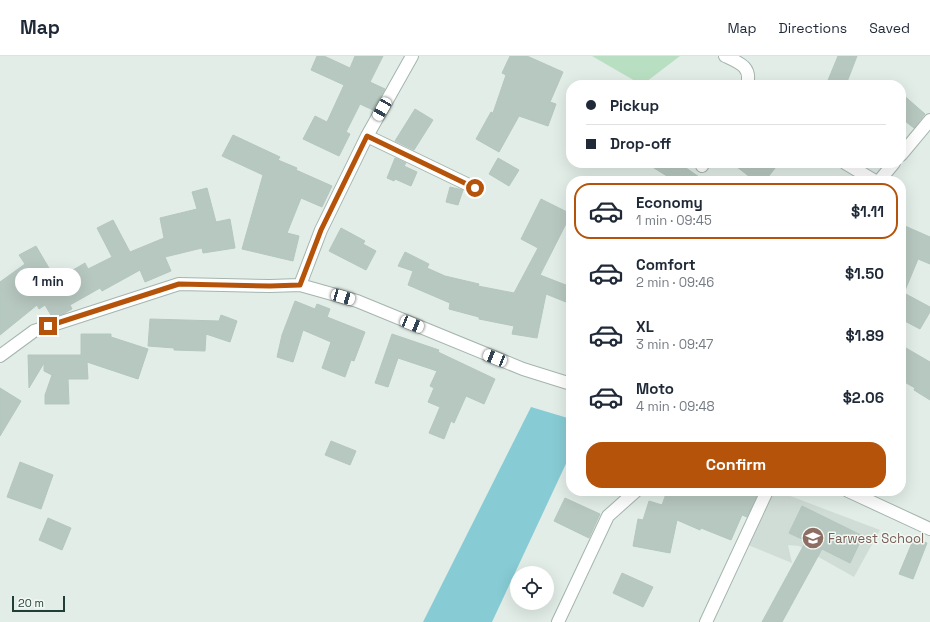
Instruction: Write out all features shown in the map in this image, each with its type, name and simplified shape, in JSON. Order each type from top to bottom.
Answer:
[{"type":"street","points":[[300,285],[321,230],[367,136],[412,56]]},
{"type":"street","points":[[725,56],[745,67],[748,72],[748,80]]},
{"type":"street","points":[[906,149],[930,120]]},
{"type":"street","points":[[367,136],[475,188]]},
{"type":"street","points":[[853,168],[867,176]]},
{"type":"street","points":[[883,176],[890,168]]},
{"type":"street","points":[[0,356],[34,331],[179,284],[270,286],[300,285],[357,301],[523,369],[566,382]]},
{"type":"street","points":[[558,622],[608,516],[630,496]]},
{"type":"street","points":[[706,622],[764,496]]},
{"type":"street","points":[[859,496],[930,529]]},
{"type":"shaded area","name":"Farwest School","points":[[769,496],[790,496],[880,530],[854,577],[799,546],[788,545],[792,563],[748,545],[764,502]]},
{"type":"green space","points":[[592,56],[680,56],[649,80],[633,80]]},
{"type":"water","points":[[531,407],[566,418],[566,464],[518,566],[510,566],[510,583],[492,622],[423,622]]},
{"type":"building","points":[[317,56],[324,56],[350,68],[355,56],[383,56],[370,82],[385,89],[373,110],[360,104],[346,132],[350,134],[339,156],[303,139],[315,116],[327,122],[344,85],[311,70]]},
{"type":"building","points":[[510,56],[527,56],[563,72],[550,102],[556,104],[548,126],[519,116],[499,152],[476,139],[491,112],[493,113],[506,75],[502,73]]},
{"type":"building","points":[[838,56],[857,56],[848,80],[828,80]]},
{"type":"building","points":[[906,97],[925,114],[914,128],[906,122]]},
{"type":"building","points":[[415,109],[433,120],[414,150],[395,141]]},
{"type":"building","points":[[233,135],[280,157],[278,160],[297,168],[296,170],[332,186],[322,207],[301,198],[287,233],[299,236],[293,261],[242,249],[263,175],[222,156]]},
{"type":"building","points":[[395,158],[406,163],[404,166],[417,172],[411,186],[395,179],[394,181],[387,178]]},
{"type":"building","points":[[498,158],[519,170],[509,186],[489,174]]},
{"type":"building","points":[[654,168],[686,168],[698,176],[667,176]]},
{"type":"building","points":[[738,168],[775,168],[769,176],[749,176]]},
{"type":"building","points":[[450,187],[463,190],[458,205],[446,202]]},
{"type":"building","points":[[207,188],[216,222],[230,219],[235,248],[203,253],[202,248],[165,257],[171,271],[145,282],[140,270],[102,291],[100,288],[70,305],[72,309],[63,314],[52,317],[45,305],[39,309],[37,305],[0,335],[0,282],[25,264],[19,255],[36,246],[56,280],[85,263],[88,269],[112,257],[97,228],[113,220],[130,252],[164,238],[160,218],[197,209],[192,192]]},
{"type":"building","points":[[541,199],[566,212],[566,224],[540,275],[566,285],[566,302],[546,294],[537,338],[512,334],[514,326],[479,319],[479,317],[449,309],[450,303],[408,285],[413,271],[398,266],[405,252],[429,264],[427,268],[445,276],[479,284],[478,286],[514,293],[538,248],[521,239]]},
{"type":"building","points":[[906,226],[930,237],[930,264],[918,259],[906,288]]},
{"type":"building","points":[[341,228],[365,241],[363,244],[376,251],[366,270],[329,251]]},
{"type":"building","points":[[906,294],[930,307],[930,312],[920,329],[906,322]]},
{"type":"building","points":[[295,301],[315,309],[317,304],[330,309],[327,317],[365,332],[354,361],[351,360],[345,377],[322,368],[331,342],[303,330],[293,362],[277,357],[282,335]]},
{"type":"building","points":[[221,315],[237,321],[230,342],[206,334],[205,351],[174,350],[174,348],[148,346],[150,319],[219,321]]},
{"type":"building","points":[[81,334],[111,334],[111,337],[148,349],[138,379],[87,362],[88,379],[68,379],[69,404],[45,404],[45,395],[52,375],[44,371],[44,363],[29,388],[28,355],[81,355]]},
{"type":"building","points":[[392,334],[439,350],[438,352],[495,379],[484,404],[466,396],[454,423],[451,421],[444,439],[429,433],[440,407],[428,402],[434,388],[430,386],[437,371],[398,358],[388,387],[375,383]]},
{"type":"building","points":[[906,348],[930,362],[930,400],[914,390],[915,388],[906,383]]},
{"type":"building","points":[[0,388],[21,401],[0,436]]},
{"type":"building","points":[[331,441],[356,451],[350,465],[325,455]]},
{"type":"building","points":[[20,462],[53,475],[41,509],[7,497]]},
{"type":"building","points":[[665,496],[757,496],[747,517],[742,515],[731,540],[701,528],[700,530],[677,520],[670,553],[633,546],[638,519],[643,520],[649,501],[662,505]]},
{"type":"building","points":[[565,498],[600,514],[589,538],[554,521]]},
{"type":"building","points":[[802,506],[863,536],[850,563],[822,549],[782,622],[762,622],[806,541],[789,533]]},
{"type":"building","points":[[48,518],[71,528],[62,550],[39,540]]},
{"type":"building","points":[[914,538],[927,543],[913,579],[899,574]]},
{"type":"building","points":[[622,573],[653,587],[643,607],[613,593]]},
{"type":"place","name":"Farwest School","points":[[813,538]]},
{"type":"route","points":[[48,326],[179,284],[270,286],[300,285],[321,230],[367,136],[475,188]]}]
